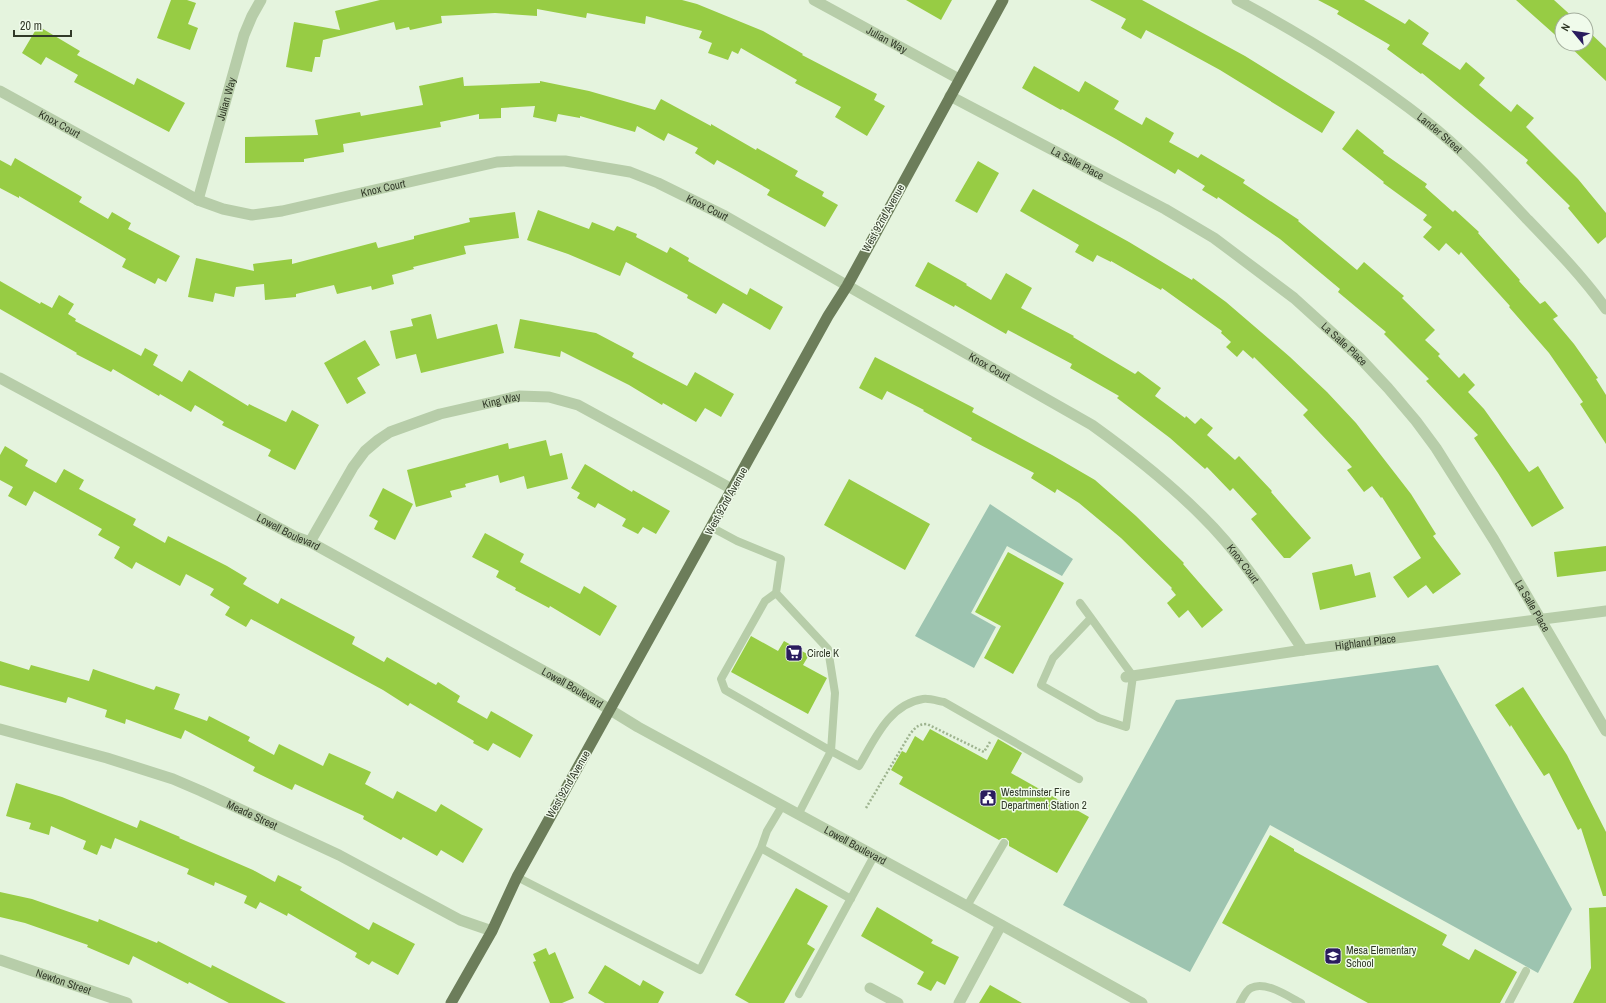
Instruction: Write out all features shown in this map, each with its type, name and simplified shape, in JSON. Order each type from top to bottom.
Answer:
[{"type":"main road","name":"West 92nd Avenue","points":[[451,1003],[492,932],[517,877],[846,286],[1003,0]]},
{"type":"street","name":"Julian Way","points":[[198,200],[244,35],[261,0]]},
{"type":"street","name":"Julian Way","points":[[814,0],[959,79]]},
{"type":"street","name":"Lander Street","points":[[1237,0],[1326,51],[1364,76],[1426,122],[1489,179],[1557,250],[1606,309]]},
{"type":"street","name":"Knox Court","points":[[0,91],[198,200],[223,209],[252,215],[282,211],[497,162],[565,161],[630,172],[658,183],[725,216],[1092,425],[1168,484],[1203,517],[1238,558],[1266,595],[1303,650]]},
{"type":"street","name":"La Salle Place","points":[[950,96],[1165,209],[1214,238],[1294,298],[1359,358],[1388,388],[1416,421],[1436,448],[1494,540],[1606,731]]},
{"type":"street","name":"Lowell Boulevard","points":[[0,378],[289,534],[310,542],[573,688],[634,725],[968,906],[1142,1003]]},
{"type":"street","name":"King Way","points":[[310,542],[353,467],[365,451],[378,440],[390,432],[440,414],[519,396],[548,397],[578,405],[732,489]]},
{"type":"street","name":"Highland Place","points":[[1129,677],[1303,650],[1539,618],[1606,611]]},
{"type":"street","name":"Meade Street","points":[[0,729],[107,758],[173,779],[339,855],[460,920],[492,932]]},
{"type":"street","points":[[958,1003],[1001,925]]},
{"type":"street","name":"Newton Street","points":[[0,960],[127,1003]]},
{"type":"street","points":[[870,988],[898,1003]]},
{"type":"lane","points":[[711,527],[737,541],[781,559],[776,593],[765,601],[722,679],[724,690],[859,766],[886,721],[905,704],[924,699],[944,702],[1079,779]]},
{"type":"lane","points":[[776,593],[828,649],[836,693],[831,751],[798,815]]},
{"type":"lane","points":[[1080,603],[1091,618],[1129,677],[1126,726],[1099,718],[1041,685],[1053,658],[1091,618]]},
{"type":"lane","points":[[517,877],[700,970],[761,848],[767,832],[782,806]]},
{"type":"lane","points":[[968,906],[1004,843]]},
{"type":"lane","points":[[761,848],[851,899]]},
{"type":"lane","points":[[799,994],[874,856]]},
{"type":"lane","points":[[1509,1003],[1526,971]]},
{"type":"lane","points":[[1240,1003],[1244,995],[1251,988],[1260,986],[1271,987],[1301,1003]]},
{"type":"path","points":[[866,808],[910,734],[921,724],[927,724],[984,752],[992,737]]},
{"type":"green space","points":[[990,504],[1073,559],[1062,576],[1007,546],[971,613],[996,627],[974,668],[915,636]]},
{"type":"green space","points":[[1438,665],[1572,909],[1538,973],[1270,825],[1190,972],[1063,905],[1176,700]]},
{"type":"building","points":[[171,0],[187,0],[196,3],[188,24],[198,28],[190,50],[157,38]]},
{"type":"building","points":[[380,0],[682,0],[697,4],[763,31],[803,54],[802,55],[877,94],[874,100],[885,106],[867,136],[835,117],[841,107],[795,83],[797,80],[741,48],[738,54],[732,51],[728,60],[708,53],[712,43],[699,38],[702,31],[646,16],[645,24],[587,13],[586,18],[537,9],[537,16],[495,13],[441,16],[442,23],[410,30],[409,27],[396,30],[394,22],[323,40],[320,57],[315,57],[312,72],[286,67],[294,22],[340,30],[335,11]]},
{"type":"building","points":[[906,0],[952,0],[941,20]]},
{"type":"building","points":[[1090,0],[1142,0],[1245,56],[1335,112],[1322,133],[1220,70],[1146,30],[1141,39],[1121,28],[1126,19]]},
{"type":"building","points":[[1318,0],[1364,0],[1405,24],[1409,19],[1429,33],[1422,44],[1460,70],[1466,62],[1485,78],[1479,85],[1511,112],[1517,104],[1534,118],[1526,127],[1578,179],[1606,213],[1606,237],[1598,244],[1568,208],[1570,206],[1526,163],[1528,160],[1422,73],[1421,74],[1387,49],[1390,45],[1337,14],[1339,11]]},
{"type":"building","points":[[1516,0],[1554,0],[1567,12],[1554,12],[1554,34]]},
{"type":"building","points":[[38,26],[80,51],[77,55],[134,85],[137,78],[185,103],[169,132],[74,82],[78,75],[46,57],[41,65],[22,53]]},
{"type":"building","points":[[1594,37],[1606,48],[1606,81],[1575,52],[1594,52]]},
{"type":"building","points":[[1034,66],[1079,92],[1085,81],[1119,101],[1114,109],[1142,125],[1146,117],[1174,133],[1169,142],[1198,158],[1201,154],[1245,180],[1243,183],[1299,220],[1298,221],[1357,270],[1364,262],[1404,296],[1402,298],[1435,330],[1425,340],[1440,354],[1438,356],[1459,378],[1464,373],[1475,385],[1468,392],[1484,409],[1529,472],[1538,466],[1564,508],[1532,527],[1474,438],[1478,435],[1426,381],[1429,379],[1384,334],[1386,332],[1338,292],[1340,289],[1280,239],[1218,197],[1217,199],[1202,190],[1205,186],[1178,169],[1175,174],[1116,139],[1022,88]]},
{"type":"building","points":[[463,77],[464,86],[540,83],[540,81],[589,91],[655,110],[661,99],[711,126],[711,124],[756,150],[757,148],[798,171],[795,176],[824,192],[822,196],[838,205],[825,227],[767,195],[770,190],[737,171],[717,160],[714,165],[695,153],[698,148],[668,133],[664,141],[637,126],[635,132],[580,116],[580,118],[558,114],[556,122],[533,117],[535,106],[501,108],[501,118],[479,119],[479,114],[440,122],[441,127],[343,144],[344,152],[304,159],[304,162],[245,163],[245,137],[318,135],[315,120],[360,112],[361,116],[423,105],[419,86]]},
{"type":"building","points":[[1357,129],[1384,151],[1383,153],[1427,184],[1425,187],[1453,212],[1455,210],[1479,232],[1478,233],[1540,304],[1545,301],[1558,316],[1553,319],[1574,344],[1598,378],[1596,379],[1606,395],[1606,444],[1580,404],[1583,402],[1549,353],[1509,307],[1510,306],[1461,252],[1459,255],[1446,243],[1439,251],[1423,237],[1432,227],[1423,220],[1427,215],[1383,183],[1384,182],[1342,149]]},
{"type":"building","points":[[15,158],[82,197],[79,202],[108,219],[112,212],[131,223],[128,229],[180,256],[166,282],[158,278],[155,284],[122,267],[126,259],[19,196],[19,198],[0,188],[0,160],[11,166]]},
{"type":"building","points":[[978,161],[999,173],[977,213],[955,201]]},
{"type":"building","points":[[1033,189],[1129,242],[1192,280],[1193,278],[1226,302],[1290,357],[1327,392],[1356,423],[1411,494],[1436,534],[1433,536],[1461,574],[1433,594],[1426,585],[1408,598],[1393,577],[1421,558],[1382,497],[1381,498],[1372,486],[1364,492],[1347,470],[1352,467],[1303,415],[1308,410],[1254,357],[1253,359],[1243,350],[1237,357],[1226,347],[1231,342],[1221,333],[1222,331],[1162,288],[1161,290],[1111,261],[1097,255],[1093,262],[1075,252],[1079,245],[1020,211]]},
{"type":"building","points":[[538,210],[589,229],[592,222],[614,231],[617,226],[637,234],[636,237],[667,253],[670,247],[689,258],[688,261],[747,295],[750,288],[783,307],[770,330],[723,303],[716,314],[687,298],[688,295],[626,262],[620,276],[568,254],[527,240]]},
{"type":"building","points":[[515,212],[519,238],[464,246],[466,254],[413,267],[414,269],[392,275],[394,284],[372,290],[371,286],[337,294],[334,285],[296,294],[296,297],[265,300],[264,284],[236,287],[234,297],[215,293],[213,302],[188,297],[196,258],[254,271],[253,264],[292,259],[292,264],[376,242],[378,248],[414,239],[414,236],[470,222],[469,218]]},
{"type":"building","points":[[928,262],[967,284],[966,285],[991,300],[1006,273],[1032,288],[1021,308],[1074,336],[1073,337],[1135,374],[1138,371],[1161,388],[1155,396],[1185,418],[1186,416],[1195,424],[1201,418],[1213,428],[1207,435],[1235,460],[1239,456],[1272,491],[1271,492],[1311,538],[1290,558],[1284,558],[1251,519],[1257,514],[1233,488],[1230,491],[1207,467],[1205,469],[1170,438],[1117,398],[1119,396],[1070,368],[1072,364],[1008,330],[1006,334],[955,305],[954,307],[915,286]]},
{"type":"building","points":[[0,281],[40,304],[41,302],[52,308],[59,295],[74,304],[68,314],[76,319],[75,321],[141,356],[145,348],[158,355],[153,365],[182,382],[189,370],[248,406],[249,404],[286,422],[292,410],[319,425],[295,470],[268,456],[271,450],[222,425],[224,422],[195,405],[191,412],[160,394],[159,396],[113,369],[111,372],[76,354],[77,353],[0,309]]},
{"type":"building","points":[[431,314],[437,339],[497,324],[504,353],[421,373],[416,354],[396,359],[390,331],[413,326],[411,319]]},
{"type":"building","points":[[520,319],[596,333],[634,353],[632,357],[687,386],[695,372],[734,394],[721,417],[705,408],[696,422],[663,403],[662,405],[629,385],[561,351],[560,357],[514,348]]},
{"type":"building","points":[[365,340],[380,365],[357,378],[366,393],[347,404],[324,363]]},
{"type":"building","points":[[875,357],[974,408],[972,412],[1095,480],[1136,516],[1184,563],[1183,564],[1223,610],[1202,628],[1188,610],[1179,618],[1167,603],[1176,595],[1171,589],[1172,588],[1121,538],[1079,503],[1057,489],[1055,493],[1031,478],[1034,473],[971,440],[972,438],[923,411],[924,410],[887,391],[882,400],[859,388]]},
{"type":"building","points":[[546,440],[550,456],[562,453],[568,479],[527,489],[524,476],[500,483],[498,475],[465,484],[466,487],[450,491],[452,497],[416,507],[407,470],[508,443],[509,449]]},
{"type":"building","points":[[5,446],[28,460],[25,466],[56,483],[64,469],[84,480],[79,489],[136,519],[133,525],[165,543],[168,536],[227,566],[247,578],[243,584],[278,604],[281,598],[355,637],[352,644],[384,662],[387,657],[436,685],[438,682],[460,696],[457,702],[487,719],[491,711],[533,735],[520,758],[493,743],[488,751],[410,703],[408,706],[383,690],[251,619],[246,627],[225,615],[230,607],[210,595],[214,589],[186,574],[180,586],[136,562],[132,569],[114,558],[120,547],[98,535],[102,529],[34,491],[26,506],[8,496],[13,487],[0,480],[0,455]]},
{"type":"building","points":[[585,464],[632,492],[633,490],[670,511],[656,534],[643,527],[638,534],[622,526],[626,519],[598,503],[595,508],[577,498],[580,493],[571,488]]},
{"type":"building","points":[[849,479],[930,524],[905,570],[824,525]]},
{"type":"building","points":[[383,488],[413,504],[395,540],[374,529],[378,521],[369,516]]},
{"type":"building","points":[[485,533],[524,554],[520,562],[580,594],[584,586],[617,606],[600,636],[550,606],[549,608],[515,590],[516,588],[496,577],[499,571],[472,557]]},
{"type":"building","points":[[1606,546],[1606,571],[1557,577],[1554,552]]},
{"type":"building","points":[[1008,552],[1064,583],[1013,674],[984,658],[1001,626],[975,612]]},
{"type":"building","points":[[1352,564],[1355,576],[1370,572],[1376,597],[1320,610],[1312,573]]},
{"type":"building","name":"Circle K","points":[[751,636],[778,651],[784,641],[809,655],[803,665],[827,678],[808,714],[731,672]]},
{"type":"building","points":[[0,661],[29,670],[31,665],[89,681],[93,669],[154,690],[156,686],[180,694],[174,709],[207,721],[209,716],[250,737],[248,741],[274,755],[279,744],[323,766],[329,753],[371,772],[365,784],[393,799],[397,791],[436,812],[441,804],[483,829],[463,863],[441,850],[437,856],[403,837],[401,840],[363,819],[364,816],[295,784],[292,790],[253,771],[255,767],[185,730],[181,739],[126,719],[125,724],[105,717],[107,710],[68,697],[66,703],[0,685]]},
{"type":"building","points":[[1523,687],[1567,755],[1606,832],[1606,896],[1603,896],[1581,828],[1578,830],[1549,773],[1544,776],[1511,725],[1510,727],[1495,705]]},
{"type":"building","points":[[930,729],[987,760],[998,739],[1022,753],[1011,773],[1089,817],[1057,873],[1009,846],[1009,841],[1006,838],[999,840],[899,784],[903,777],[891,770],[902,751],[906,753],[915,736],[923,741]]},
{"type":"building","points":[[16,783],[62,797],[137,828],[140,820],[253,870],[275,882],[278,875],[302,887],[300,890],[369,930],[373,922],[415,944],[398,975],[372,961],[369,965],[355,957],[357,953],[288,913],[287,916],[260,902],[256,909],[244,903],[247,896],[215,882],[214,886],[187,874],[189,869],[115,838],[111,849],[101,845],[97,855],[83,849],[86,841],[51,826],[49,835],[29,829],[31,823],[6,816]]},
{"type":"building","points":[[1270,835],[1294,849],[1294,851],[1447,935],[1442,945],[1469,960],[1475,949],[1517,972],[1500,1003],[1368,1003],[1222,923]]},
{"type":"building","points":[[796,888],[828,906],[807,944],[815,949],[784,1003],[749,1003],[735,995]]},
{"type":"building","points":[[0,892],[32,899],[98,922],[99,919],[157,943],[158,941],[211,968],[212,965],[286,1003],[229,1003],[189,982],[188,984],[133,956],[129,965],[87,947],[88,945],[25,923],[0,917]]},
{"type":"building","points":[[877,907],[933,940],[931,943],[959,957],[945,985],[937,981],[931,991],[917,984],[924,972],[861,936]]},
{"type":"building","points":[[1606,907],[1606,1003],[1573,1003],[1591,968],[1589,908]]},
{"type":"building","points":[[546,948],[549,955],[555,952],[574,998],[562,1003],[550,1003],[533,962],[536,961],[533,954]]},
{"type":"building","points":[[605,965],[640,986],[643,980],[664,992],[658,1003],[605,1003],[588,993]]},
{"type":"building","points":[[990,985],[1022,1003],[979,1003]]},
{"type":"place","name":"Circle K","points":[[794,653]]},
{"type":"place","name":"Westminster Fire Department Station 2","points":[[988,798]]},
{"type":"place","name":"Mesa Elementary School","points":[[1333,956]]}]
